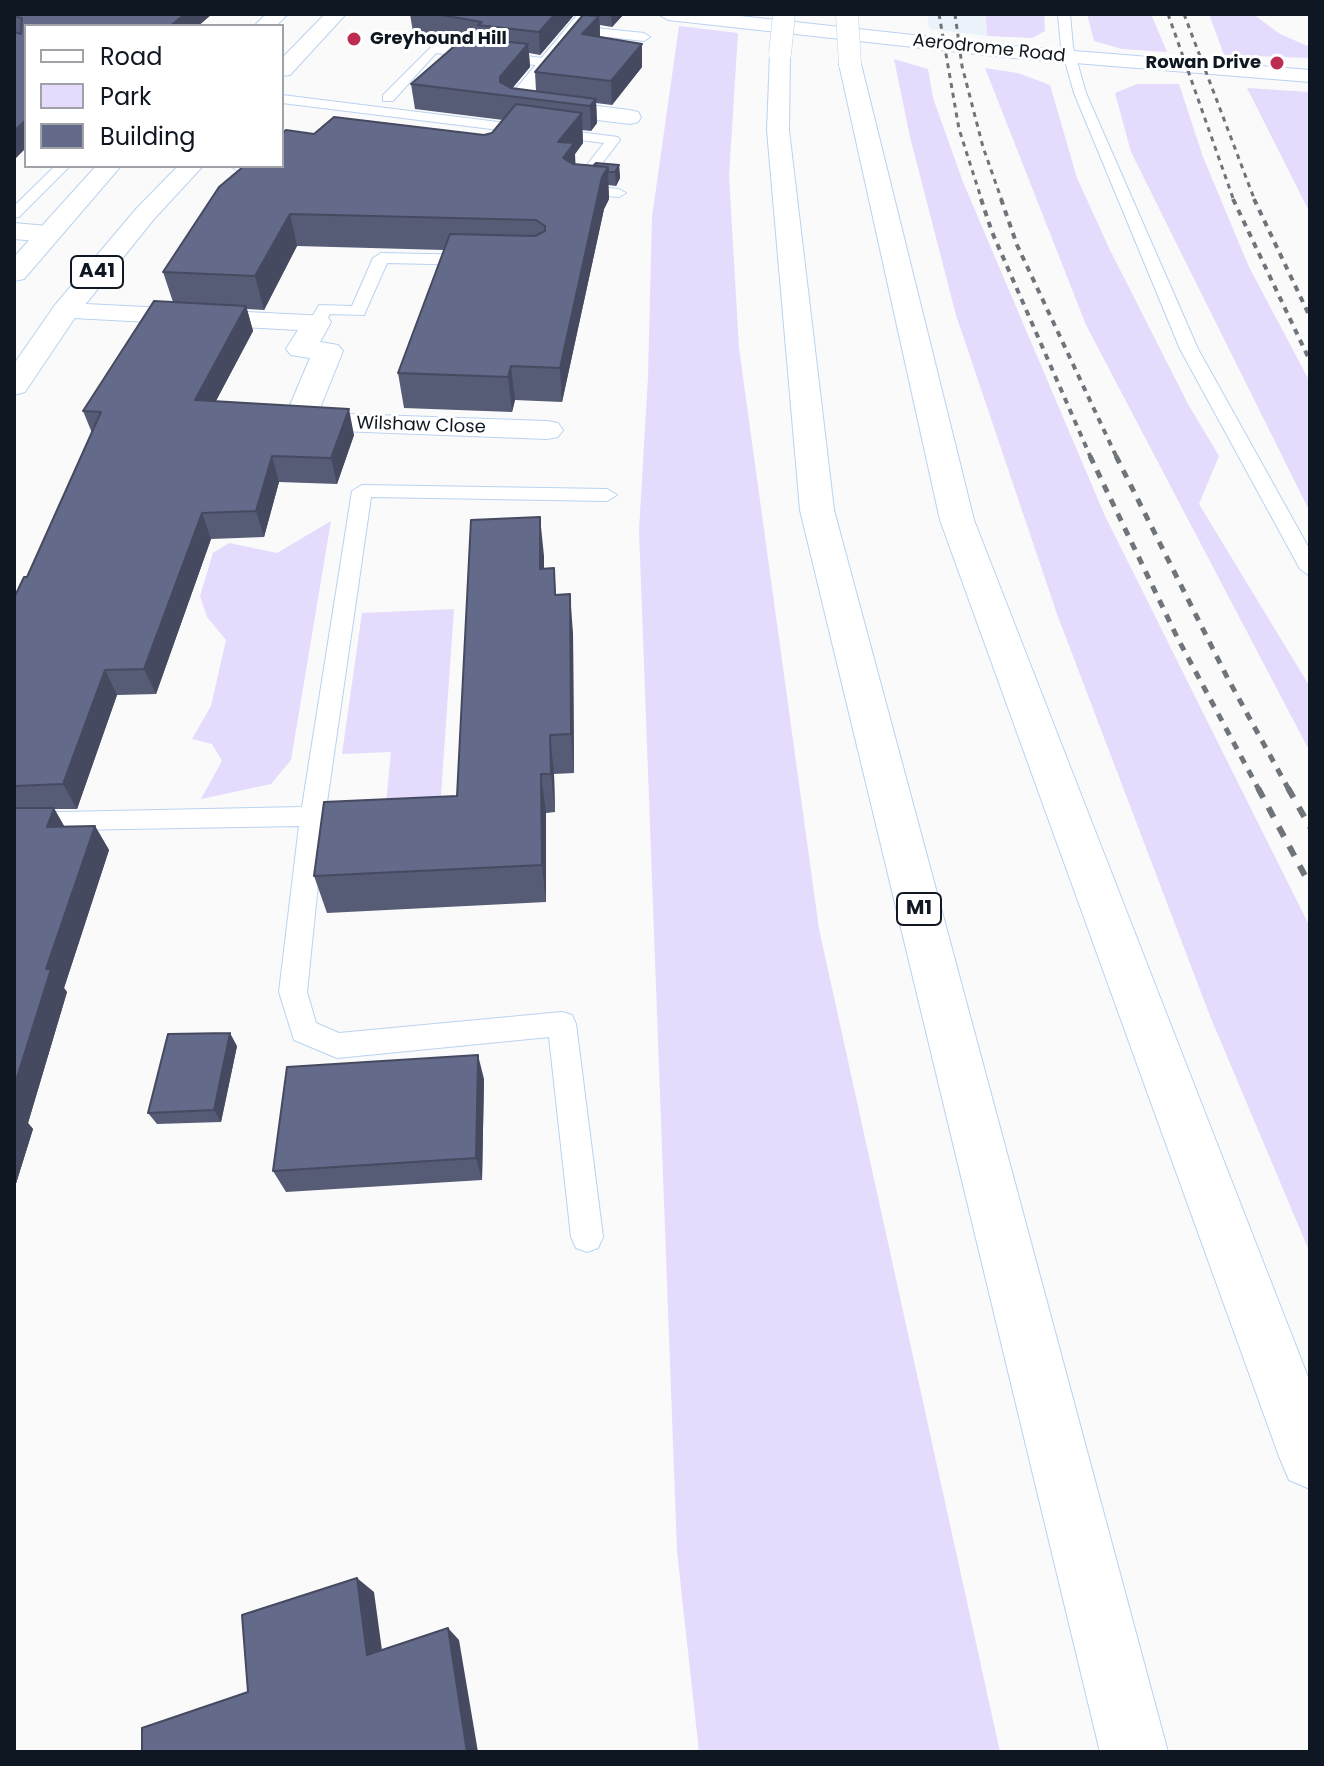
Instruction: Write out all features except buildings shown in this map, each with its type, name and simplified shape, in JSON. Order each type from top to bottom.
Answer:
[{"type":"main road","points":[[284,68],[336,14]]},
{"type":"main road","name":"Aerodrome Road","points":[[668,14],[1069,57],[1310,76]]},
{"type":"main road","points":[[847,14],[850,64],[957,520],[1310,1459]]},
{"type":"main road","points":[[582,22],[515,103],[630,117]]},
{"type":"main road","name":"M1","points":[[782,34],[778,130],[817,510],[1134,1752]]},
{"type":"main road","name":"A41","points":[[14,273],[107,168]]},
{"type":"main road","name":"A41","points":[[14,386],[65,311],[145,214],[189,168]]},
{"type":"main road","points":[[14,231],[47,234]]},
{"type":"main road","points":[[65,311],[317,322]]},
{"type":"main road","name":"Wilshaw Close","points":[[317,322],[301,349],[328,351],[299,422],[547,430]]},
{"type":"lane","points":[[1064,14],[1069,57],[1098,140],[1189,349],[1310,569]]},
{"type":"lane","points":[[582,22],[644,37]]},
{"type":"lane","points":[[388,98],[433,49],[551,63]]},
{"type":"lane","points":[[284,99],[428,124],[613,140],[575,189],[619,193]]},
{"type":"lane","points":[[14,214],[61,168]]},
{"type":"lane","points":[[317,322],[325,309],[358,311],[381,258],[491,260]]},
{"type":"lane","points":[[587,1237],[562,1024],[337,1046],[304,1031],[293,992],[313,816],[362,491],[607,495]]},
{"type":"lane","points":[[14,822],[313,816]]},
{"type":"shaded area","points":[[927,14],[986,14],[987,36],[929,29]]},
{"type":"green space","points":[[986,14],[1044,14],[1045,31],[1032,38],[987,36]]},
{"type":"green space","points":[[1087,14],[1151,14],[1167,52],[1122,49],[1094,41]]},
{"type":"green space","points":[[1209,14],[1253,14],[1280,34],[1310,47],[1310,58],[1224,55]]},
{"type":"green space","points":[[679,26],[738,33],[729,176],[739,348],[819,929],[1000,1752],[699,1752],[677,1551],[639,530],[648,377],[652,217]]},
{"type":"green space","points":[[894,59],[928,69],[933,98],[963,182],[1105,516],[1310,927],[1310,1253],[1210,1016],[1057,614],[956,315],[910,137]]},
{"type":"green space","points":[[985,68],[1018,73],[1050,85],[1077,178],[1188,404],[1219,456],[1199,504],[1310,687],[1310,752],[1086,325]]},
{"type":"green space","points":[[1137,84],[1179,84],[1203,157],[1249,267],[1310,382],[1310,512],[1131,152],[1115,93]]},
{"type":"green space","points":[[1247,88],[1310,92],[1310,213]]},
{"type":"green space","points":[[331,521],[291,760],[271,784],[201,799],[222,761],[212,744],[192,739],[211,706],[226,640],[207,617],[200,596],[213,553],[229,543],[277,553]]},
{"type":"green space","points":[[454,609],[439,823],[384,825],[391,752],[342,754],[362,613]]},
{"type":"railway","points":[[939,14],[959,129],[982,201]]},
{"type":"railway","points":[[955,14],[962,66],[983,147],[1002,201]]},
{"type":"railway","points":[[1168,14],[1234,201]]},
{"type":"railway","points":[[1184,14],[1255,201]]},
{"type":"railway","points":[[981,199],[992,232],[1091,458]]},
{"type":"railway","points":[[1001,199],[1017,245],[1117,458]]},
{"type":"railway","points":[[1233,199],[1310,361]]},
{"type":"railway","points":[[1254,199],[1310,317]]},
{"type":"railway","points":[[1090,456],[1178,639],[1259,790]]},
{"type":"railway","points":[[1117,458],[1227,677],[1289,790]]},
{"type":"railway","points":[[1258,788],[1310,885]]},
{"type":"railway","points":[[1288,788],[1310,827]]},
{"type":"place","name":"Greyhound Hill","points":[[354,39]]},
{"type":"place","name":"Rowan Drive","points":[[1277,63]]}]
